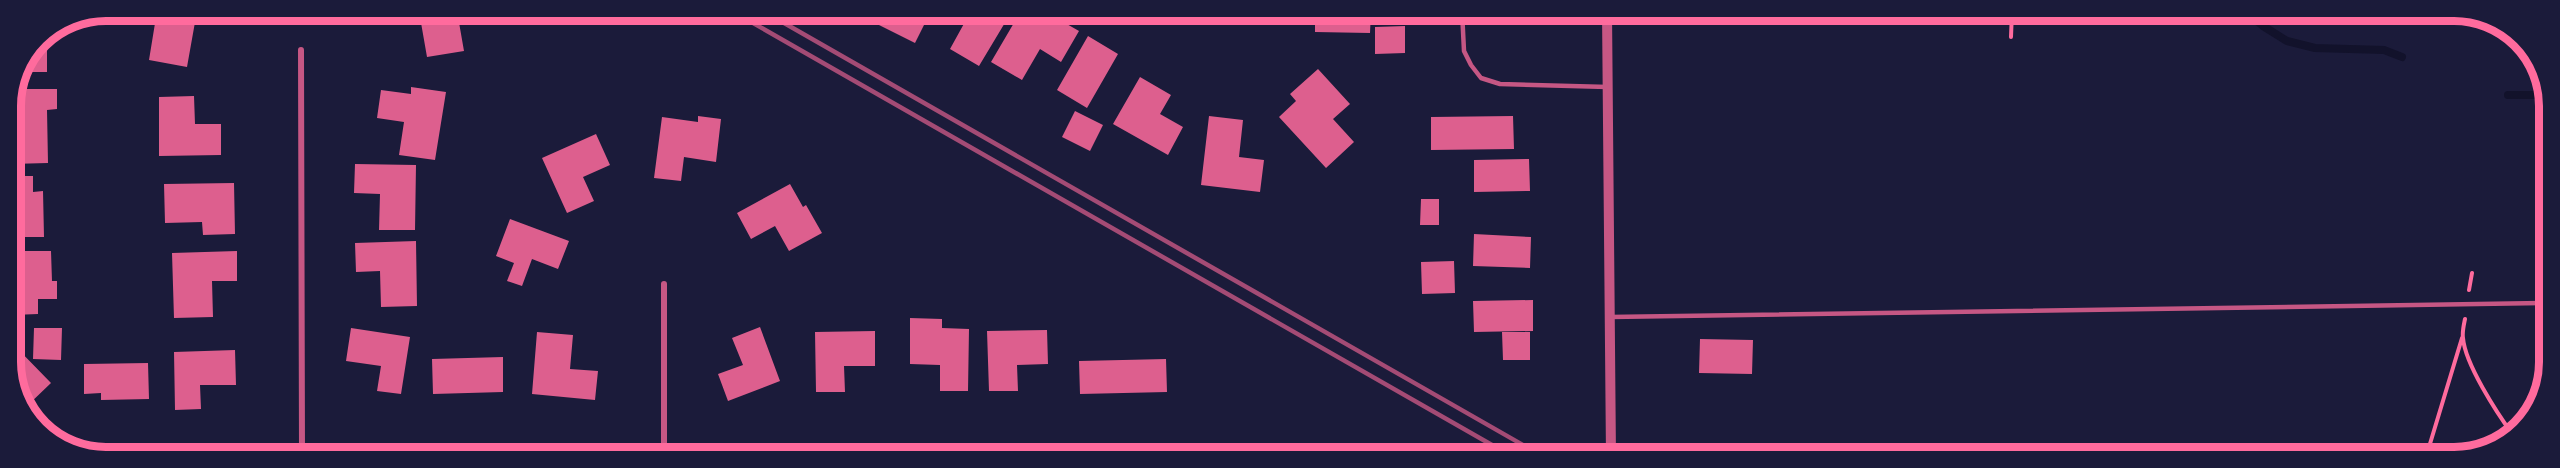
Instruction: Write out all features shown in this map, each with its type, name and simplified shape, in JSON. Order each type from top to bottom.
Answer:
[{"type":"street","points":[[1607,21],[1611,447]]},
{"type":"street","points":[[301,50],[302,447]]},
{"type":"street","points":[[664,284],[664,447]]},
{"type":"lane","points":[[1462,21],[1464,51],[1471,66],[1481,78],[1500,84],[1608,87]]},
{"type":"lane","points":[[1610,317],[2539,303]]},
{"type":"path","points":[[2011,38],[2012,21]]},
{"type":"path","points":[[2429,447],[2463,337],[2472,273]]},
{"type":"path","points":[[2463,337],[2469,358],[2494,409],[2507,428]]},
{"type":"building","points":[[155,21],[195,21],[187,67],[149,60]]},
{"type":"building","points":[[421,21],[459,21],[464,51],[427,57]]},
{"type":"building","points":[[871,21],[926,21],[915,43]]},
{"type":"building","points":[[965,21],[1006,21],[979,66],[950,49]]},
{"type":"building","points":[[1015,21],[1062,21],[1079,31],[1061,62],[1040,49],[1022,80],[991,62]]},
{"type":"building","points":[[1315,21],[1371,21],[1370,33],[1315,32]]},
{"type":"building","points":[[1405,26],[1405,53],[1375,54],[1375,27]]},
{"type":"building","points":[[1088,36],[1118,54],[1087,108],[1057,90]]},
{"type":"building","points":[[47,45],[47,72],[28,72],[35,59]]},
{"type":"building","points":[[1318,69],[1350,104],[1333,119],[1354,142],[1326,168],[1279,117],[1296,101],[1290,94]]},
{"type":"building","points":[[1140,77],[1171,95],[1160,114],[1183,127],[1168,155],[1113,124]]},
{"type":"building","points":[[411,87],[446,92],[435,160],[399,155],[404,122],[377,118],[381,90],[411,94]]},
{"type":"building","points":[[23,89],[57,89],[57,109],[47,110],[48,163],[21,164]]},
{"type":"building","points":[[194,96],[195,124],[221,124],[221,155],[159,156],[159,97]]},
{"type":"building","points":[[1075,111],[1103,125],[1090,151],[1062,137]]},
{"type":"building","points":[[698,116],[721,119],[716,162],[684,157],[681,181],[654,178],[662,117],[698,122]]},
{"type":"building","points":[[1209,116],[1243,120],[1239,157],[1264,160],[1260,192],[1201,185]]},
{"type":"building","points":[[1513,116],[1514,149],[1431,150],[1431,117]]},
{"type":"building","points":[[596,134],[610,165],[583,177],[594,201],[567,213],[542,158]]},
{"type":"building","points":[[1529,159],[1530,191],[1474,192],[1474,160]]},
{"type":"building","points":[[355,164],[416,165],[415,230],[379,230],[380,194],[354,193]]},
{"type":"building","points":[[21,176],[33,176],[33,192],[43,191],[44,237],[21,237]]},
{"type":"building","points":[[234,183],[235,234],[203,235],[202,222],[165,223],[164,184]]},
{"type":"building","points":[[790,184],[803,207],[806,205],[822,233],[789,251],[775,226],[751,239],[737,213]]},
{"type":"building","points":[[1421,199],[1439,199],[1439,225],[1420,225]]},
{"type":"building","points":[[510,219],[569,241],[558,269],[532,259],[522,286],[507,281],[514,263],[496,256]]},
{"type":"building","points":[[1474,234],[1531,237],[1530,268],[1473,266]]},
{"type":"building","points":[[416,241],[417,306],[381,307],[380,271],[356,272],[355,243]]},
{"type":"building","points":[[25,251],[51,251],[52,281],[57,281],[57,299],[38,299],[38,314],[21,315],[21,272],[25,272]]},
{"type":"building","points":[[237,251],[237,281],[212,281],[213,317],[174,318],[172,253]]},
{"type":"building","points":[[1454,261],[1455,293],[1422,294],[1421,262]]},
{"type":"building","points":[[1533,300],[1533,331],[1474,332],[1473,301]]},
{"type":"building","points":[[910,318],[942,319],[942,328],[969,329],[968,391],[940,391],[940,365],[910,364]]},
{"type":"building","points":[[760,327],[780,381],[728,401],[718,374],[743,365],[732,338]]},
{"type":"building","points":[[34,328],[62,328],[61,360],[33,359]]},
{"type":"building","points":[[351,328],[410,337],[401,394],[377,391],[381,366],[346,361]]},
{"type":"building","points":[[1047,330],[1048,364],[1017,365],[1018,391],[989,391],[987,331]]},
{"type":"building","points":[[875,331],[875,366],[844,366],[845,392],[816,392],[815,332]]},
{"type":"building","points":[[537,332],[573,335],[570,369],[598,371],[595,400],[532,394]]},
{"type":"building","points":[[1502,332],[1530,332],[1530,360],[1503,360]]},
{"type":"building","points":[[1700,339],[1753,340],[1752,374],[1699,373]]},
{"type":"building","points":[[235,350],[236,385],[200,385],[201,409],[175,410],[174,352]]},
{"type":"building","points":[[21,352],[51,383],[31,402],[23,378]]},
{"type":"building","points":[[503,357],[503,392],[433,394],[432,359]]},
{"type":"building","points":[[1166,359],[1167,392],[1080,394],[1079,361]]},
{"type":"building","points":[[148,363],[149,399],[101,400],[101,393],[84,394],[84,364]]},
{"type":"waterway","points":[[2257,21],[2287,41],[2315,48],[2384,50],[2402,57]]},
{"type":"waterway","points":[[2508,95],[2538,95]]},
{"type":"railway","points":[[750,21],[1495,447]]},
{"type":"railway","points":[[781,21],[1526,447]]}]
